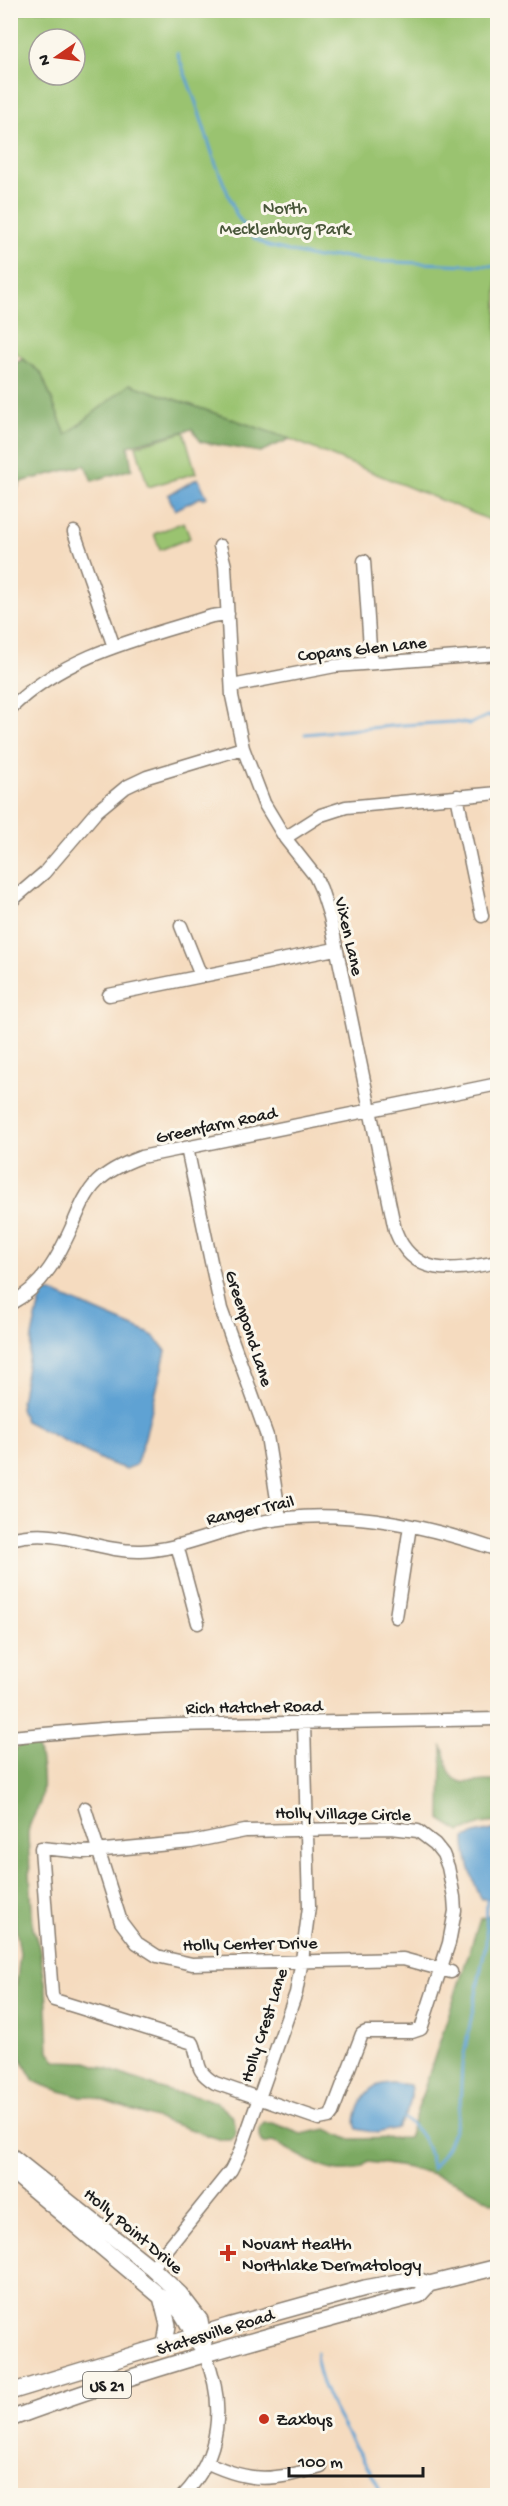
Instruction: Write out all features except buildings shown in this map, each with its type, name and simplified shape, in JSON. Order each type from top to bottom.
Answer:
[{"type":"main road","name":"Holly Point Drive","points":[[10,2155],[152,2268],[190,2306],[200,2320],[199,2335]]},
{"type":"main road","name":"Holly Point Drive","points":[[10,2170],[161,2297],[174,2303],[199,2335],[205,2354]]},
{"type":"main road","points":[[60,2212],[139,2266],[148,2271],[152,2268]]},
{"type":"main road","name":"Statesville Road","points":[[10,2392],[365,2288],[414,2279],[429,2284],[498,2267]]},
{"type":"main road","name":"Statesville Road","points":[[10,2419],[205,2354],[419,2295],[429,2284]]},
{"type":"main road","points":[[161,2297],[168,2325],[165,2345]]},
{"type":"street","points":[[74,532],[114,647]]},
{"type":"street","name":"Vixen Lane","points":[[220,546],[225,566],[232,686],[243,748],[264,803],[285,838],[315,876],[321,889],[370,1111],[387,1202],[395,1230],[404,1247],[420,1261],[440,1270],[464,1269],[498,1262]]},
{"type":"street","points":[[364,561],[371,662]]},
{"type":"street","points":[[11,706],[75,663],[114,647],[212,616],[228,614]]},
{"type":"street","name":"Copans Glen Lane","points":[[232,686],[311,669],[371,662],[498,654]]},
{"type":"street","points":[[10,902],[44,873],[97,811],[126,787],[147,777],[243,748]]},
{"type":"street","points":[[285,838],[332,810],[375,803],[498,793]]},
{"type":"street","points":[[456,796],[482,916]]},
{"type":"street","points":[[181,926],[201,976]]},
{"type":"street","points":[[109,995],[335,949]]},
{"type":"street","name":"Greenfarm Road","points":[[10,1304],[33,1289],[51,1268],[82,1202],[98,1180],[141,1157],[498,1084]]},
{"type":"street","name":"Greenpond Lane","points":[[187,1148],[221,1309],[267,1436],[280,1518]]},
{"type":"street","name":"Ranger Trail","points":[[10,1539],[40,1534],[54,1535],[127,1551],[144,1551],[177,1545],[280,1518],[338,1516],[410,1526],[498,1550]]},
{"type":"street","points":[[396,1617],[410,1526]]},
{"type":"street","points":[[177,1545],[198,1623]]},
{"type":"street","name":"Rich Hatchet Road","points":[[10,1737],[122,1727],[498,1719]]},
{"type":"street","name":"Holly Crest Lane","points":[[152,2268],[231,2170],[296,1993],[309,1907],[304,1724]]},
{"type":"street","name":"Holly Center Drive","points":[[85,1808],[121,1922],[131,1937],[150,1953],[172,1961],[192,1964],[403,1959],[446,1970]]},
{"type":"street","name":"Holly Village Circle","points":[[307,1829],[418,1831],[435,1844],[443,1854],[448,1867],[454,1904],[446,1970],[421,2029],[412,2032],[366,2032],[358,2039],[332,2113],[329,2117],[319,2119],[215,2083],[204,2076],[196,2061],[193,2043],[54,2000],[40,1848],[83,1852],[98,1850],[184,1843],[246,1831],[307,1829]]},
{"type":"street","name":"Holly Point Drive","points":[[183,2496],[208,2463],[215,2435],[218,2407],[212,2371],[205,2354]]},
{"type":"street","points":[[208,2463],[231,2473],[270,2479],[321,2467]]},
{"type":"green space","name":"North Mecklenburg Park","points":[[31,10],[497,11],[497,523],[290,439],[130,384],[66,435],[41,373],[11,349],[11,11],[21,14]]},
{"type":"green space","points":[[23,359],[41,373],[66,435],[130,384],[290,439],[260,452],[201,442],[192,429],[128,446],[132,469],[92,481],[85,465],[21,482],[11,500],[11,365]]},
{"type":"green space","points":[[184,432],[196,473],[148,487],[136,446]]},
{"type":"green space","points":[[184,522],[190,538],[160,550],[154,534]]},
{"type":"green space","points":[[35,1741],[41,1761],[42,1793],[28,1835],[33,1928],[46,1987],[49,2051],[56,2061],[87,2062],[172,2092],[199,2096],[217,2103],[232,2115],[235,2136],[231,2140],[222,2140],[89,2096],[77,2096],[45,2086],[34,2081],[20,2057],[14,2006],[20,1953],[11,1897],[11,1760],[14,1751],[19,1746]]},
{"type":"green space","points":[[442,1747],[453,1777],[463,1782],[497,1782],[497,1822],[481,1824],[460,1832],[441,1820]]},
{"type":"green space","points":[[497,1913],[497,2202],[491,2202],[447,2179],[417,2170],[368,2162],[358,2169],[336,2171],[272,2142],[264,2144],[260,2138],[260,2128],[264,2123],[273,2123],[301,2134],[327,2129],[348,2139],[408,2138],[480,1919]]},
{"type":"water","points":[[198,478],[207,497],[202,499],[201,497],[175,510],[168,495]]},
{"type":"water","points":[[45,1292],[52,1292],[148,1333],[155,1337],[166,1351],[136,1465],[126,1469],[108,1463],[25,1421],[20,1409],[37,1312]]},
{"type":"water","points":[[497,1829],[497,1898],[482,1899],[470,1870],[465,1838]]},
{"type":"water","points":[[393,2083],[410,2085],[411,2091],[408,2108],[397,2128],[377,2133],[357,2129],[357,2112],[366,2095],[376,2086]]},
{"type":"waterway","points":[[177,53],[215,162],[237,216],[254,238],[268,246],[317,258],[341,256],[367,261],[498,266]]},
{"type":"waterway","points":[[305,734],[402,725],[453,722],[470,724],[487,716],[498,718]]},
{"type":"waterway","points":[[432,2169],[447,2147],[455,2127],[460,2104],[462,2065],[486,1943],[487,1899]]},
{"type":"waterway","points":[[404,2119],[416,2128],[424,2140],[432,2167]]},
{"type":"waterway","points":[[317,2353],[317,2366],[329,2400],[377,2483],[382,2496]]},
{"type":"place","name":"Novant Health Northlake Dermatology","points":[[228,2253]]},
{"type":"place","name":"Zaxbys","points":[[264,2419]]}]
